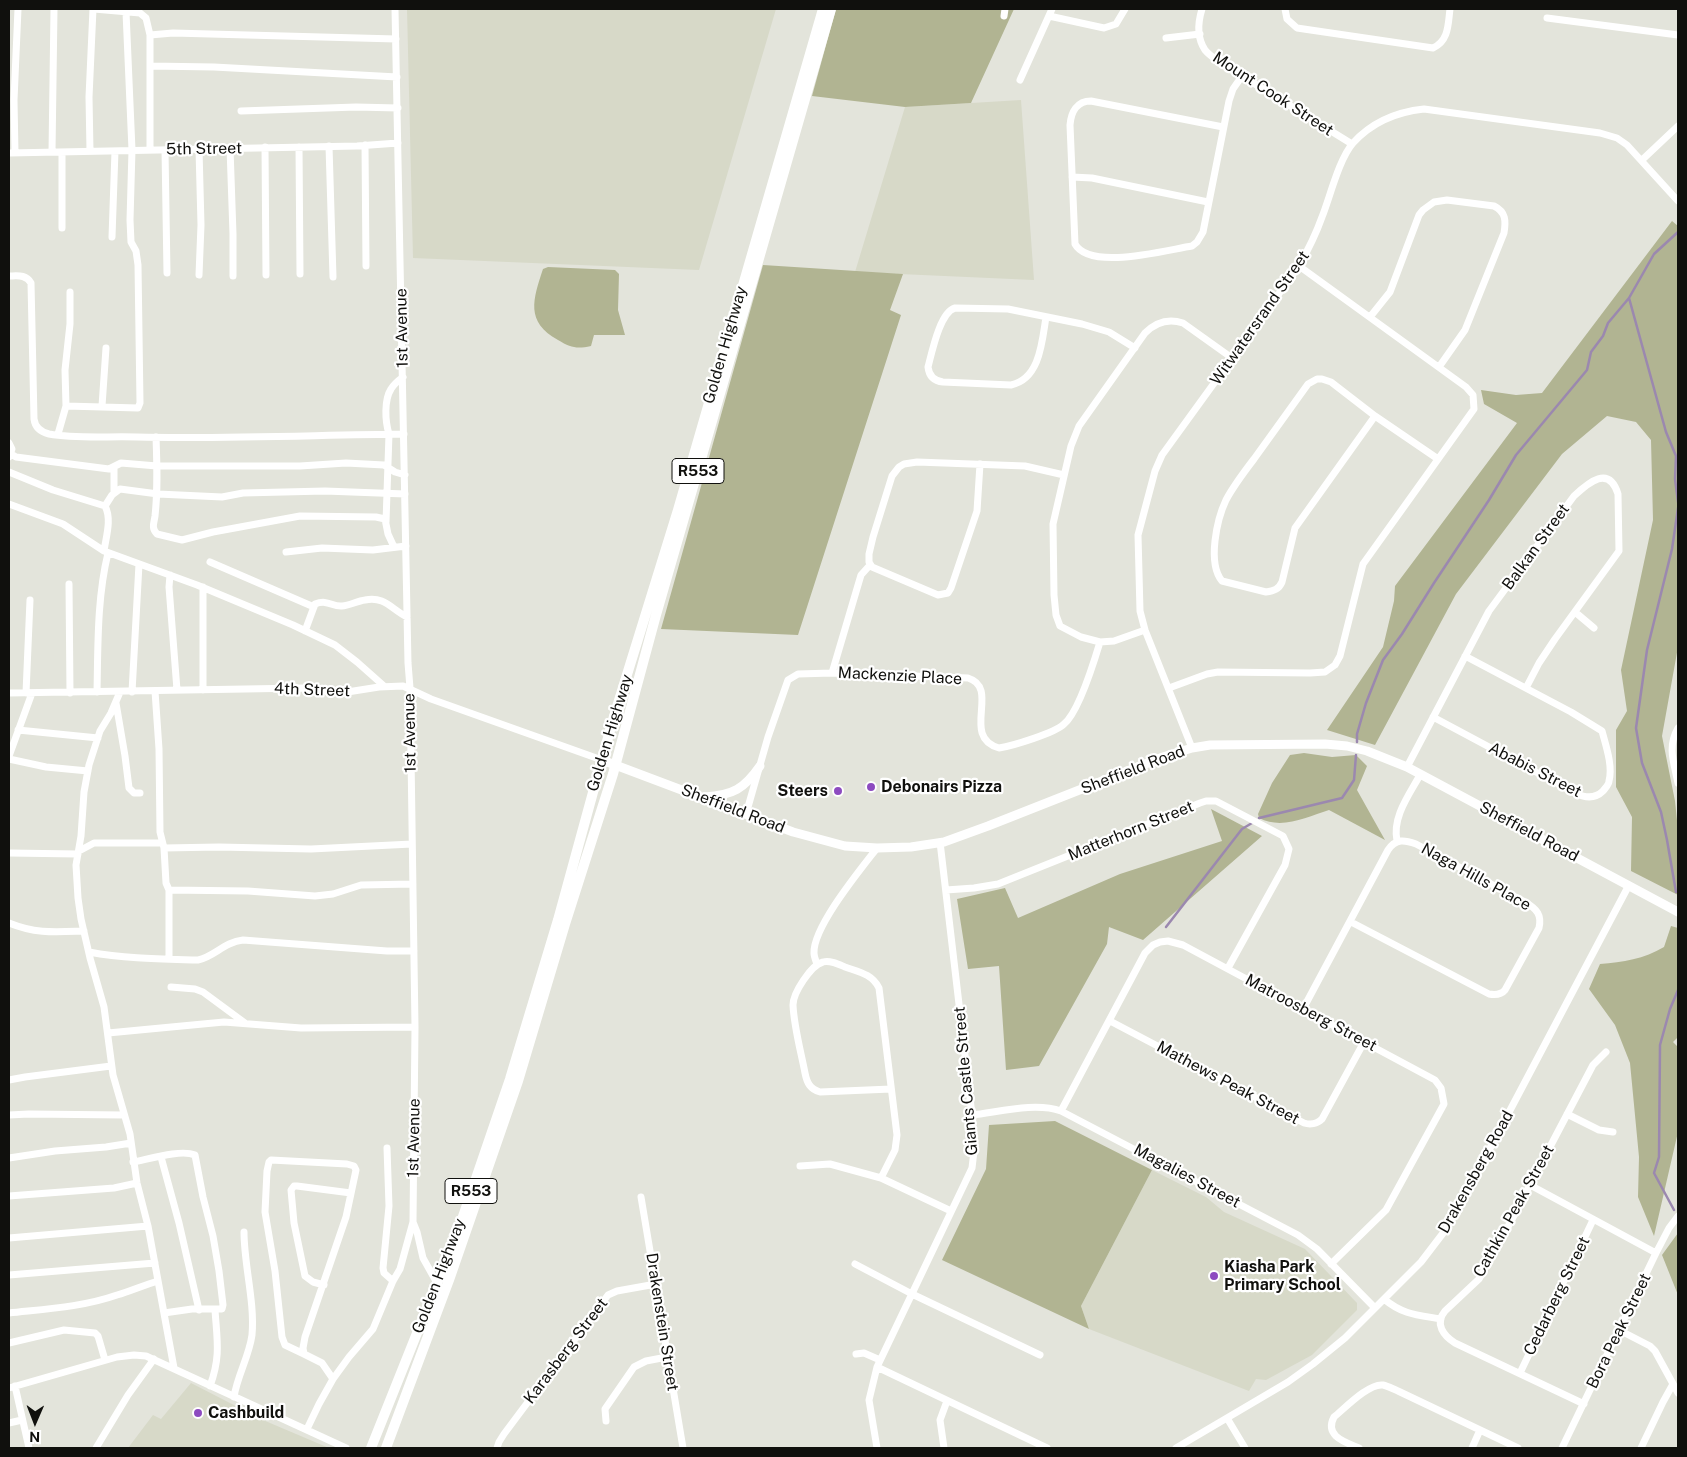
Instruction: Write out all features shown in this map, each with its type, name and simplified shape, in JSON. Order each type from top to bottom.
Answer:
[{"type":"main road","name":"Golden Highway","points":[[371,1448],[459,1228],[510,1079],[823,9]]},
{"type":"main road","name":"Golden Highway","points":[[386,1448],[485,1180],[518,1081],[616,764],[656,615],[831,9]]},
{"type":"street","points":[[12,153],[18,9]]},
{"type":"street","points":[[52,152],[54,9]]},
{"type":"street","points":[[90,151],[89,96],[93,9],[129,11],[140,13],[146,18],[150,34],[150,150]]},
{"type":"street","name":"1st Avenue","points":[[307,1429],[333,1380],[349,1357],[373,1329],[400,1269],[413,1222],[414,951],[395,9]]},
{"type":"street","points":[[1020,80],[1051,12],[1096,27],[1108,27],[1120,20],[1125,9]]},
{"type":"street","name":"Mount Cook Street","points":[[1202,9],[1198,21],[1205,50],[1242,76],[1352,144]]},
{"type":"street","points":[[1285,9],[1286,19],[1297,28],[1432,48],[1440,44],[1446,35],[1450,9]]},
{"type":"street","points":[[66,406],[136,408],[140,404],[138,265],[136,251],[131,242],[130,220],[132,150],[129,11]]},
{"type":"street","points":[[1547,18],[1678,35]]},
{"type":"street","points":[[150,34],[396,39]]},
{"type":"street","points":[[1166,38],[1200,34]]},
{"type":"street","points":[[150,66],[214,67],[397,77]]},
{"type":"street","points":[[1223,127],[1086,101],[1075,108],[1070,118],[1075,244],[1082,253],[1111,258],[1192,246],[1201,236],[1229,101],[1233,89],[1242,76]]},
{"type":"street","points":[[241,111],[398,108]]},
{"type":"street","name":"Witwatersrand Street","points":[[1192,748],[1140,611],[1138,535],[1154,471],[1162,455],[1299,266],[1309,248],[1343,161],[1352,144],[1384,119],[1396,114],[1424,109],[1556,126],[1609,135],[1627,145],[1678,201]]},
{"type":"street","points":[[1642,160],[1678,126]]},
{"type":"street","name":"5th Street","points":[[12,153],[265,148],[398,143]]},
{"type":"street","points":[[364,145],[366,266]]},
{"type":"street","points":[[329,146],[333,277]]},
{"type":"street","points":[[299,147],[300,274]]},
{"type":"street","points":[[230,148],[233,276]]},
{"type":"street","points":[[265,148],[266,275]]},
{"type":"street","points":[[199,149],[202,225],[199,275]]},
{"type":"street","points":[[166,150],[167,273]]},
{"type":"street","points":[[112,237],[115,151]]},
{"type":"street","points":[[62,152],[62,228]]},
{"type":"street","points":[[1072,178],[1092,178],[1208,202]]},
{"type":"street","points":[[1370,317],[1390,292],[1419,215],[1429,204],[1440,200],[1447,200],[1494,206],[1499,209],[1505,217],[1504,233],[1465,330],[1439,367]]},
{"type":"street","points":[[1169,688],[1207,674],[1218,672],[1316,673],[1330,670],[1340,656],[1363,564],[1467,420],[1475,405],[1473,395],[1466,387],[1299,266]]},
{"type":"street","points":[[9,276],[23,276],[31,283],[34,419],[38,428],[48,434],[156,437],[404,434]]},
{"type":"street","points":[[58,434],[66,406],[65,370],[70,324],[70,292]]},
{"type":"street","points":[[1046,317],[1037,361],[1031,372],[1021,382],[1011,385],[943,382],[935,380],[929,374],[928,367],[942,322],[951,309],[960,307],[1008,309],[1101,328],[1135,348]]},
{"type":"street","points":[[1146,630],[1114,641],[1100,642],[1081,638],[1060,626],[1056,614],[1053,524],[1073,440],[1079,426],[1152,326],[1166,321],[1183,323],[1232,358]]},
{"type":"street","points":[[102,406],[106,348]]},
{"type":"street","points":[[394,547],[388,534],[386,522],[389,434],[386,417],[390,389],[403,377]]},
{"type":"street","points":[[1375,416],[1295,528],[1282,582],[1278,588],[1272,592],[1266,592],[1222,581],[1216,573],[1215,552],[1216,532],[1225,504],[1238,480],[1308,384],[1322,379],[1331,382],[1375,416],[1438,459]]},
{"type":"street","points":[[156,437],[158,494],[153,525],[154,531],[157,534],[182,540],[213,532],[300,516],[376,517],[383,518],[386,522]]},
{"type":"street","points":[[9,443],[12,446],[10,456],[109,469],[121,463],[157,466],[300,466],[346,464],[384,465],[395,472],[405,475]]},
{"type":"street","points":[[832,672],[861,575],[870,565],[869,554],[873,537],[892,476],[899,467],[909,462],[1025,466],[1064,475]]},
{"type":"street","points":[[870,565],[938,595],[948,593],[977,511],[980,464]]},
{"type":"street","points":[[114,468],[114,492]]},
{"type":"street","points":[[9,472],[53,490],[104,506],[108,514],[100,610],[97,692]]},
{"type":"street","name":"Balkan Street","points":[[1407,767],[1489,611],[1574,496],[1595,479],[1605,478],[1614,483],[1618,494],[1619,551],[1539,663],[1526,688]]},
{"type":"street","points":[[104,506],[114,492],[120,489],[158,494],[222,497],[243,493],[325,491],[405,494]]},
{"type":"street","points":[[9,504],[63,524],[106,552],[204,587],[335,645],[384,686]]},
{"type":"street","points":[[286,552],[322,548],[372,550],[406,546]]},
{"type":"street","points":[[210,562],[314,606]]},
{"type":"street","points":[[132,692],[139,564]]},
{"type":"street","points":[[170,575],[176,690]]},
{"type":"street","points":[[69,584],[70,693]]},
{"type":"street","points":[[203,690],[204,587]]},
{"type":"street","points":[[305,631],[314,606],[323,602],[332,603],[339,607],[364,600],[379,599],[407,617]]},
{"type":"street","points":[[30,600],[29,693],[9,757],[46,768],[88,771]]},
{"type":"street","points":[[1575,612],[1594,628]]},
{"type":"street","name":"Mackenzie Place","points":[[746,814],[788,680],[798,674],[832,672],[968,678],[974,680],[978,683],[982,692],[981,731],[983,737],[991,746],[999,748],[1064,725],[1075,708],[1100,642]]},
{"type":"street","name":"Ababis Street","points":[[1433,717],[1583,797],[1595,796],[1602,792],[1609,783],[1610,771],[1602,731],[1465,656]]},
{"type":"street","name":"4th Street","points":[[9,693],[304,688],[341,693],[384,686],[403,686],[431,699],[602,760]]},
{"type":"street","points":[[156,691],[160,832],[165,877],[169,890],[168,959]]},
{"type":"street","points":[[120,692],[98,738],[88,771],[76,865],[78,898],[89,952],[104,1007],[111,1066],[131,1143],[137,1183],[148,1226],[174,1368]]},
{"type":"street","points":[[116,702],[129,788],[134,793],[140,793]]},
{"type":"street","points":[[1678,728],[1672,744],[1672,757],[1678,783]]},
{"type":"street","points":[[18,730],[98,738]]},
{"type":"street","name":"Sheffield Road","points":[[602,760],[793,832],[831,843],[877,848],[911,847],[940,842],[988,826],[1163,757],[1192,748],[1234,744],[1332,745],[1367,751],[1407,767],[1678,912]]},
{"type":"street","points":[[702,797],[732,792],[747,783],[760,766]]},
{"type":"street","points":[[1303,1009],[1388,850],[1397,841],[1395,828],[1402,807],[1420,775]]},
{"type":"street","name":"Matterhorn Street","points":[[946,890],[991,886],[1200,803],[1216,801],[1283,836],[1290,849],[1285,865],[1228,968]]},
{"type":"street","name":"Naga Hills Place","points":[[1351,922],[1489,994],[1497,995],[1505,990],[1539,928],[1539,913],[1534,907],[1416,844],[1405,840],[1397,841]]},
{"type":"street","name":"Giants Castle Street","points":[[877,1448],[869,1400],[879,1364],[972,1168],[974,1151],[972,1115],[940,842]]},
{"type":"street","points":[[9,853],[78,853],[94,843],[318,849],[412,844]]},
{"type":"street","points":[[817,964],[814,953],[818,933],[836,904],[877,848]]},
{"type":"street","points":[[169,890],[248,891],[285,895],[326,896],[361,885],[412,884]]},
{"type":"street","name":"Drakensberg Road","points":[[1176,1448],[1288,1382],[1314,1364],[1345,1338],[1421,1262],[1460,1205],[1629,885]]},
{"type":"street","points":[[9,922],[28,930],[39,932],[84,931]]},
{"type":"street","points":[[89,952],[115,957],[203,959],[226,944],[243,940],[387,951],[414,951]]},
{"type":"street","name":"Matroosberg Street","points":[[1061,1111],[1145,953],[1153,945],[1168,941],[1183,945],[1228,968],[1435,1080],[1441,1088],[1444,1104],[1386,1210],[1331,1264]]},
{"type":"street","points":[[881,1178],[895,1150],[898,1135],[881,997],[873,978],[830,961],[817,964],[797,991],[793,1003],[808,1084],[812,1089],[820,1092],[891,1089]]},
{"type":"street","points":[[171,988],[195,989],[204,992],[246,1024]]},
{"type":"street","name":"Mathews Peak Street","points":[[1110,1020],[1308,1124],[1322,1119],[1364,1042]]},
{"type":"street","points":[[108,1033],[224,1022],[301,1028],[415,1027]]},
{"type":"street","name":"Cathkin Peak Street","points":[[1441,1319],[1445,1311],[1479,1279],[1593,1065],[1606,1052]]},
{"type":"street","points":[[9,1080],[25,1076],[111,1066]]},
{"type":"street","name":"Magalies Street","points":[[972,1115],[1035,1108],[1049,1108],[1061,1111],[1298,1235],[1317,1249],[1375,1308]]},
{"type":"street","points":[[9,1116],[29,1114],[124,1114]]},
{"type":"street","points":[[1567,1114],[1599,1130],[1613,1132]]},
{"type":"street","points":[[9,1158],[55,1151],[106,1148],[131,1143]]},
{"type":"street","points":[[387,1148],[389,1206],[383,1268],[384,1273],[393,1281]]},
{"type":"street","points":[[133,1162],[186,1153],[195,1155],[213,1236],[219,1271],[222,1309],[164,1313]]},
{"type":"street","points":[[160,1157],[179,1223],[199,1310]]},
{"type":"street","points":[[304,1354],[305,1337],[346,1217],[356,1172],[354,1166],[271,1160],[269,1162],[265,1212],[275,1271],[282,1337],[285,1345],[322,1363],[333,1380]]},
{"type":"street","points":[[800,1166],[830,1164],[881,1178],[951,1211]]},
{"type":"street","points":[[9,1196],[114,1188],[137,1183]]},
{"type":"street","points":[[1530,1185],[1656,1253]]},
{"type":"street","points":[[324,1284],[313,1282],[305,1276],[294,1223],[291,1190],[294,1186],[297,1186],[352,1193]]},
{"type":"street","name":"Drakenstein Street","points":[[640,1197],[683,1448]]},
{"type":"street","name":"Bora Peak Street","points":[[1562,1448],[1656,1253],[1669,1228],[1678,1216]]},
{"type":"street","name":"Cedarberg Street","points":[[1520,1373],[1593,1220]]},
{"type":"street","points":[[413,1222],[423,1258],[437,1283]]},
{"type":"street","points":[[9,1238],[148,1226]]},
{"type":"street","points":[[234,1397],[252,1334],[244,1232]]},
{"type":"street","points":[[9,1275],[155,1263]]},
{"type":"street","points":[[855,1264],[912,1294],[1040,1355]]},
{"type":"street","points":[[9,1313],[44,1310],[99,1300],[117,1296],[158,1280]]},
{"type":"street","name":"Karasberg Street","points":[[497,1448],[504,1434],[608,1295],[617,1291],[656,1284]]},
{"type":"street","points":[[1384,1299],[1394,1308],[1405,1313],[1441,1319],[1441,1328],[1447,1337],[1584,1404]]},
{"type":"street","points":[[210,1386],[216,1371],[219,1355],[215,1310]]},
{"type":"street","points":[[9,1343],[64,1330],[95,1333],[98,1336],[105,1360]]},
{"type":"street","points":[[1619,1330],[1650,1346],[1655,1351],[1678,1393]]},
{"type":"street","points":[[856,1354],[864,1353],[879,1364],[947,1401],[1047,1448]]},
{"type":"street","points":[[29,1448],[12,1387],[105,1360],[134,1355],[154,1359],[346,1448]]},
{"type":"street","points":[[606,1421],[605,1409],[634,1366],[646,1361],[667,1357]]},
{"type":"street","points":[[96,1448],[128,1396],[154,1359]]},
{"type":"street","points":[[1641,1448],[1673,1384]]},
{"type":"street","points":[[1359,1448],[1336,1437],[1332,1432],[1331,1426],[1334,1417],[1374,1386],[1384,1385],[1518,1448]]},
{"type":"street","points":[[944,1448],[940,1420],[947,1401]]},
{"type":"street","points":[[1227,1418],[1245,1448]]},
{"type":"street","points":[[9,1423],[22,1420]]},
{"type":"street","points":[[1472,1448],[1480,1430]]},
{"type":"shaded area","points":[[407,9],[776,9],[699,270],[413,258]]},
{"type":"shaded area","points":[[1021,100],[1034,280],[855,272],[905,107]]},
{"type":"shaded area","name":"Kiasha Park Primary School","points":[[1152,1170],[1206,1197],[1224,1212],[1305,1249],[1357,1303],[1357,1310],[1312,1355],[1266,1380],[1256,1379],[1249,1391],[1089,1329],[1081,1306]]},
{"type":"shaded area","points":[[191,1383],[263,1420],[329,1448],[128,1448],[153,1415],[161,1419]]},
{"type":"green space","points":[[836,9],[1014,9],[971,103],[905,107],[812,96]]},
{"type":"green space","points":[[1672,221],[1678,226],[1678,647],[1662,736],[1675,801],[1678,830],[1678,895],[1631,871],[1632,817],[1616,787],[1616,730],[1627,711],[1621,670],[1653,520],[1651,440],[1636,422],[1607,416],[1562,454],[1456,594],[1375,745],[1327,730],[1383,647],[1394,601],[1395,586],[1517,423],[1484,404],[1481,390],[1516,395],[1542,393]]},
{"type":"green space","points":[[763,265],[903,274],[890,310],[901,315],[798,635],[661,629]]},
{"type":"green space","points":[[548,267],[615,270],[619,274],[618,310],[625,335],[594,335],[591,346],[578,348],[567,345],[547,333],[540,326],[534,309],[539,280],[543,269]]},
{"type":"green space","points":[[1304,753],[1332,757],[1356,755],[1367,766],[1357,790],[1385,840],[1329,810],[1285,823],[1277,823],[1259,818],[1258,814],[1272,783],[1290,755]]},
{"type":"green space","points":[[1211,809],[1262,836],[1143,940],[1109,927],[1107,944],[1039,1066],[1006,1070],[999,966],[968,969],[957,899],[1005,888],[1018,918],[1120,874],[1222,841]]},
{"type":"green space","points":[[1671,926],[1678,928],[1678,1037],[1673,1042],[1678,1047],[1678,1132],[1654,1236],[1638,1197],[1639,1157],[1630,1063],[1615,1025],[1589,989],[1600,964],[1633,959],[1664,947]]},
{"type":"green space","points":[[1055,1121],[1152,1170],[1081,1306],[1089,1329],[942,1260],[986,1169],[989,1125]]},
{"type":"green space","points":[[1678,1233],[1678,1295],[1662,1255]]},
{"type":"waterway","points":[[1678,232],[1654,254],[1629,298],[1666,432],[1676,456],[1675,479],[1678,502]]},
{"type":"waterway","points":[[1357,742],[1357,734],[1366,703],[1383,660],[1489,500],[1516,455],[1587,370],[1591,352],[1603,336],[1608,323],[1629,298]]},
{"type":"waterway","points":[[1676,892],[1661,812],[1642,763],[1636,728],[1647,650],[1672,549],[1678,508]]},
{"type":"waterway","points":[[1259,818],[1342,798],[1354,780],[1356,755]]},
{"type":"waterway","points":[[1166,927],[1242,829],[1252,823]]},
{"type":"waterway","points":[[1674,1210],[1654,1173],[1659,1157],[1660,1045],[1670,1009],[1678,990]]},
{"type":"place","name":"Debonairs Pizza","points":[[871,787]]},
{"type":"place","name":"Steers","points":[[838,791]]},
{"type":"place","name":"Kiasha Park Primary School","points":[[1214,1276]]},
{"type":"place","name":"Cashbuild","points":[[198,1413]]}]
